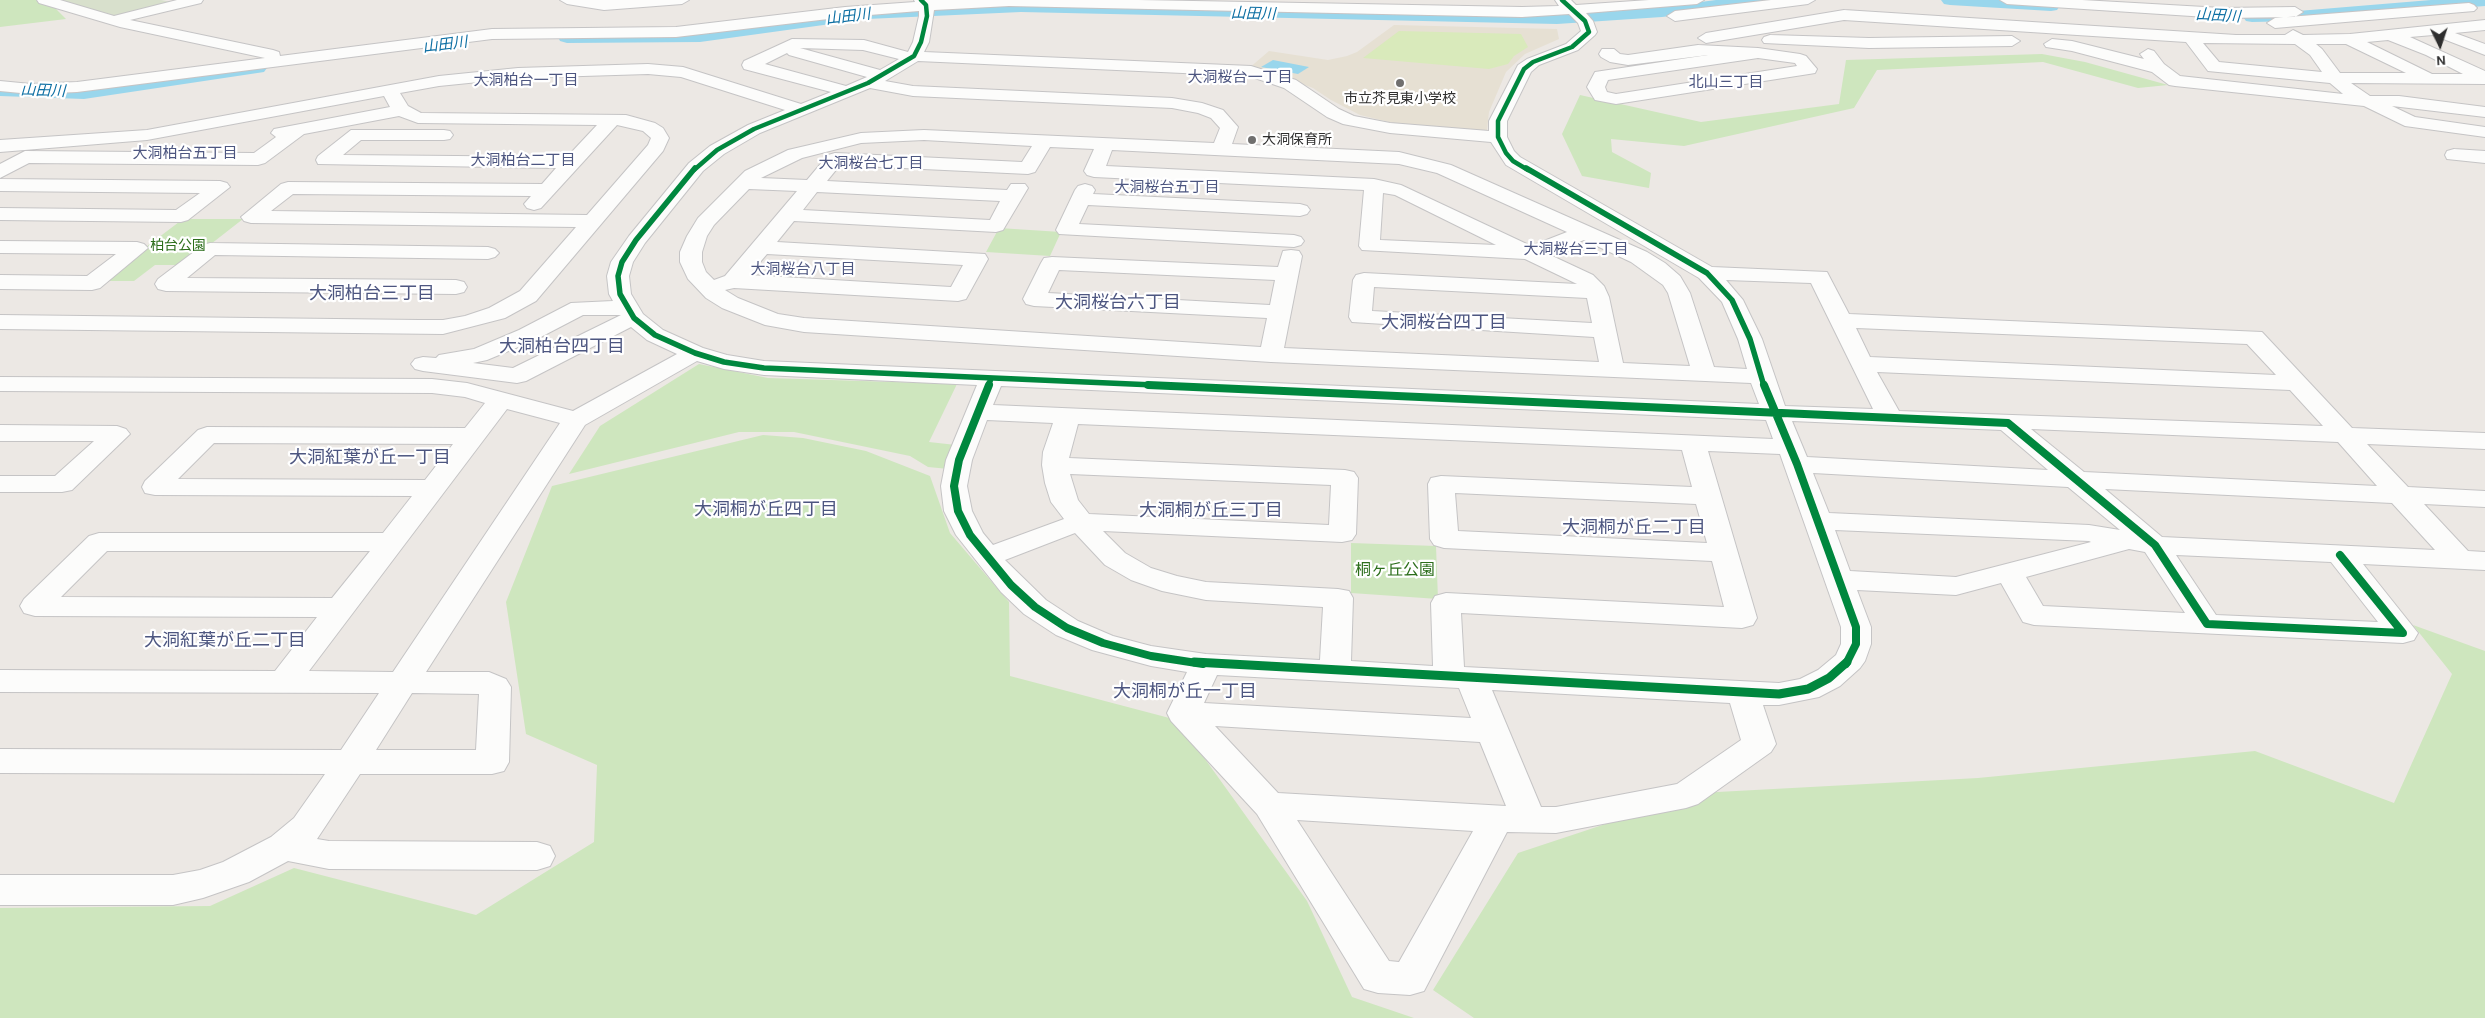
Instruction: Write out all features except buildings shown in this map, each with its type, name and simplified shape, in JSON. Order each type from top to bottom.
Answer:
[{"type":"street","points":[[44,0],[108,19],[293,59]]},
{"type":"street","points":[[108,19],[140,14],[196,0]]},
{"type":"street","points":[[568,0],[612,5],[682,0]]},
{"type":"street","points":[[1114,5],[1132,0]]},
{"type":"street","points":[[1348,0],[1364,6],[1366,10]]},
{"type":"street","points":[[990,379],[959,460],[954,486],[958,511],[970,534],[987,557],[1011,585],[1035,607],[1067,628],[1103,643],[1151,656],[1206,664],[1743,693],[1779,694],[1808,689],[1829,678],[1849,661],[1856,644],[1856,627],[1793,456],[1774,412],[1739,312],[1727,294],[1707,273],[1513,160],[1506,153],[1498,137],[1498,122],[1524,69],[1533,62],[1572,47],[1590,32],[1581,18],[1562,0]]},
{"type":"street","points":[[1581,18],[1697,0]]},
{"type":"street","points":[[15,100],[53,90],[492,34],[667,32],[713,29],[845,12],[1009,2],[1506,12],[1581,18],[1741,10],[1808,0]]},
{"type":"street","points":[[1829,0],[1869,43]]},
{"type":"street","points":[[2007,0],[2246,15],[2422,0]]},
{"type":"street","points":[[2215,0],[2246,15],[2269,22],[2303,41],[2316,52],[2335,78],[2365,100],[2411,122],[2485,132]]},
{"type":"street","points":[[1994,8],[2121,16],[2269,22],[2485,7]]},
{"type":"street","points":[[694,8],[716,19],[713,29]]},
{"type":"street","points":[[925,8],[922,42],[913,56],[876,79],[735,139],[696,166],[636,240],[622,262],[618,276],[620,294],[631,313],[655,334],[694,353],[724,362],[764,368],[2008,423],[2018,421],[2485,441]]},
{"type":"street","points":[[2445,10],[2483,25]]},
{"type":"street","points":[[1572,47],[1608,52],[1625,52],[1670,42],[1706,38],[1844,15],[2191,38],[2303,41],[2392,36],[2483,25]]},
{"type":"street","points":[[2121,16],[2158,68]]},
{"type":"street","points":[[1953,22],[1965,43]]},
{"type":"street","points":[[2433,30],[2485,50]]},
{"type":"street","points":[[2392,36],[2432,52],[2485,79]]},
{"type":"street","points":[[1706,38],[1869,43],[2013,41],[2072,46],[2158,68],[2176,80],[2339,99],[2399,101],[2485,112]]},
{"type":"street","points":[[2191,38],[2214,67],[2335,78],[2485,79]]},
{"type":"street","points":[[2350,39],[2430,79]]},
{"type":"street","points":[[847,91],[750,65],[792,44],[836,43],[864,45],[913,56],[1212,68],[1251,72],[1290,84],[1333,113],[1362,123],[1400,130],[1498,137]]},
{"type":"street","points":[[783,49],[923,92],[1172,103],[1202,108],[1217,114],[1226,122],[1229,128],[1228,135],[1222,148]]},
{"type":"street","points":[[1608,52],[1607,54],[1616,59],[1628,60],[1698,50],[1758,52],[1800,59],[1808,69],[1616,99],[1601,96],[1596,87],[1601,76],[1758,52]]},
{"type":"street","points":[[0,146],[147,135],[389,90],[463,78],[518,73],[667,70],[696,75],[802,110]]},
{"type":"street","points":[[314,92],[353,86],[389,75],[454,73],[463,78]]},
{"type":"street","points":[[0,86],[53,90]]},
{"type":"street","points":[[0,322],[443,327],[469,322],[497,313],[519,303],[528,296],[656,146],[660,138],[657,132],[649,127],[626,120],[418,118],[401,110],[389,90]]},
{"type":"street","points":[[2459,109],[2455,101],[2485,101]]},
{"type":"street","points":[[225,121],[232,133],[279,134],[401,110]]},
{"type":"street","points":[[419,327],[612,120]]},
{"type":"street","points":[[0,172],[25,157],[258,159],[298,130]]},
{"type":"street","points":[[573,163],[325,160],[357,134],[597,136]]},
{"type":"street","points":[[1704,374],[1680,293],[1672,281],[1657,268],[1639,257],[1426,163],[1374,155],[924,135],[861,138],[795,154],[752,174],[705,222],[693,245],[691,262],[696,274],[708,288],[730,304],[751,313],[804,325],[1271,354],[1612,370],[1704,374],[1761,376]]},
{"type":"street","points":[[733,282],[834,160],[1028,168],[1044,140]]},
{"type":"street","points":[[1106,143],[1094,171],[1374,184],[1401,191],[1585,280],[1596,292],[1612,370]]},
{"type":"street","points":[[1271,354],[1311,153]]},
{"type":"street","points":[[2454,155],[2485,157]]},
{"type":"street","points":[[743,183],[1016,192],[996,226],[788,215]]},
{"type":"street","points":[[1374,184],[1369,246],[1532,253],[1584,233]]},
{"type":"street","points":[[0,185],[220,187],[181,216],[0,214]]},
{"type":"street","points":[[547,190],[288,188],[251,217],[592,221]]},
{"type":"street","points":[[1294,242],[1066,230],[1083,195],[1300,210]]},
{"type":"street","points":[[0,247],[138,248],[92,282],[0,282]]},
{"type":"street","points":[[708,288],[733,282],[958,294],[977,259],[761,247]]},
{"type":"street","points":[[456,287],[166,284],[210,249],[488,253]]},
{"type":"street","points":[[1279,312],[1034,299],[1052,263],[1287,274]]},
{"type":"street","points":[[1707,273],[1819,277],[1861,364],[1890,417]]},
{"type":"street","points":[[1596,292],[1364,280],[1360,317],[1605,331]]},
{"type":"street","points":[[579,308],[631,313],[610,328],[517,376],[423,364],[479,355],[528,335],[579,308]]},
{"type":"street","points":[[1841,321],[2254,337],[2400,495],[2472,561]]},
{"type":"street","points":[[0,890],[173,890],[204,884],[236,872],[284,847],[307,826],[351,763],[563,437],[576,420],[694,353]]},
{"type":"street","points":[[1861,364],[2297,384]]},
{"type":"street","points":[[0,384],[400,385],[467,390],[576,420]]},
{"type":"street","points":[[284,682],[501,399]]},
{"type":"street","points":[[977,412],[1693,443],[1793,456],[2076,480],[2485,499]]},
{"type":"street","points":[[1068,416],[1056,452],[1055,465],[1058,484],[1065,502],[1096,541],[1115,558],[1141,574],[1172,584],[1206,591],[1338,598],[1335,670]]},
{"type":"street","points":[[2008,423],[2076,480],[2142,542],[2207,624]]},
{"type":"street","points":[[0,433],[117,434],[62,484],[0,484]]},
{"type":"street","points":[[432,488],[155,487],[207,434],[472,436]]},
{"type":"street","points":[[1183,713],[1269,805],[1378,977],[1410,979],[1513,820],[1492,731],[1460,678],[1446,603],[1742,618],[1693,443]]},
{"type":"street","points":[[987,557],[1080,522],[1342,534],[1345,478],[1055,465]]},
{"type":"street","points":[[1708,496],[1441,484],[1444,539],[1724,553]]},
{"type":"street","points":[[1817,521],[2090,534],[2142,542],[2340,555],[2472,561]]},
{"type":"street","points":[[340,608],[35,606],[99,542],[391,542]]},
{"type":"street","points":[[1839,580],[1956,586],[2142,542]]},
{"type":"street","points":[[2009,573],[2034,614],[2403,634],[2340,555]]},
{"type":"street","points":[[1183,713],[1206,664]]},
{"type":"street","points":[[0,681],[489,683],[495,686],[492,762],[0,762]]},
{"type":"street","points":[[1269,805],[1513,820],[1556,820],[1686,795],[1759,744],[1743,693]]},
{"type":"street","points":[[1183,713],[1492,731]]},
{"type":"street","points":[[284,847],[329,855],[537,856]]},
{"type":"shaded area","name":"市立芥見東小学校","points":[[1394,25],[1557,29],[1559,39],[1525,54],[1506,72],[1489,112],[1487,130],[1480,131],[1397,124],[1360,115],[1313,88],[1285,78],[1248,69],[1269,51],[1328,60],[1347,56],[1357,52]]},
{"type":"green space","points":[[0,0],[47,0],[66,19],[0,27]]},
{"type":"green space","points":[[51,0],[161,0],[176,3],[98,20]]},
{"type":"green space","points":[[1399,31],[1521,34],[1528,47],[1514,56],[1508,64],[1489,69],[1363,58]]},
{"type":"green space","points":[[2042,54],[2085,62],[2168,85],[2138,88],[2043,62],[1877,70],[1854,108],[1684,146],[1611,139],[1612,152],[1651,173],[1649,188],[1582,176],[1562,134],[1580,95],[1701,122],[1839,104],[1846,60]]},
{"type":"green space","name":"柏台公園","points":[[183,219],[243,219],[184,265],[155,265],[134,281],[101,281]]},
{"type":"green space","points":[[999,228],[1061,232],[1050,256],[986,252]]},
{"type":"green space","points":[[699,364],[768,378],[957,384],[929,442],[956,445],[949,469],[928,467],[910,456],[794,432],[739,432],[569,474],[600,426]]},
{"type":"green space","points":[[763,435],[803,438],[866,451],[930,476],[950,533],[1009,602],[1010,676],[1177,720],[1307,901],[1352,997],[1414,1018],[0,1018],[0,908],[210,906],[294,868],[476,915],[594,842],[597,765],[526,734],[506,602],[552,486]]},
{"type":"green space","name":"桐ヶ丘公園","points":[[1351,543],[1436,546],[1438,599],[1351,593]]},
{"type":"green space","points":[[2413,625],[2485,651],[2485,1018],[1474,1018],[1433,990],[1518,853],[1699,793],[1978,778],[2255,751],[2394,803],[2452,674]]},
{"type":"water","points":[[1273,60],[1309,67],[1298,74],[1261,67]]},
{"type":"waterway","name":"山田川","points":[[567,37],[700,36],[867,14],[1021,7],[1557,19],[1662,12],[1760,0]]},
{"type":"waterway","name":"山田川","points":[[1950,0],[2051,6]]},
{"type":"waterway","name":"山田川","points":[[2252,17],[2298,16],[2485,1]]},
{"type":"waterway","name":"山田川","points":[[0,90],[84,93],[257,68]]},
{"type":"cycle path","points":[[921,0],[926,5],[927,16],[921,42],[914,56],[900,66],[868,83],[754,129],[717,150],[696,167],[636,240],[622,262],[618,276],[620,294],[634,318],[655,335],[695,353],[724,362],[764,368],[2008,423],[2155,545],[2207,624],[2403,633],[2340,555]]},
{"type":"cycle path","points":[[991,379],[959,460],[954,486],[958,511],[970,535],[987,557],[1011,585],[1035,607],[1067,628],[1103,643],[1151,656],[1206,664],[1743,693],[1779,694],[1808,689],[1829,678],[1849,661],[1856,644],[1856,627],[1797,464],[1765,388],[1750,339],[1732,300],[1707,273],[1696,266],[1513,161],[1506,153],[1498,137],[1498,121],[1524,69],[1533,62],[1572,47],[1589,32],[1585,21],[1562,0]]},
{"type":"place","name":"市立芥見東小学校","points":[[1400,83]]},
{"type":"place","name":"大洞保育所","points":[[1252,140]]},
{"type":"district","name":"大洞桜台一丁目","points":[[1240,78]]},
{"type":"district","name":"大洞柏台一丁目","points":[[526,81]]},
{"type":"district","name":"北山三丁目","points":[[1726,83]]},
{"type":"district","name":"大洞柏台五丁目","points":[[185,154]]},
{"type":"district","name":"大洞柏台二丁目","points":[[523,161]]},
{"type":"district","name":"大洞桜台七丁目","points":[[871,164]]},
{"type":"district","name":"大洞桜台五丁目","points":[[1167,188]]},
{"type":"district","name":"大洞桜台三丁目","points":[[1576,250]]},
{"type":"district","name":"大洞桜台八丁目","points":[[803,270]]},
{"type":"district","name":"大洞柏台三丁目","points":[[372,294]]},
{"type":"district","name":"大洞桜台六丁目","points":[[1118,303]]},
{"type":"district","name":"大洞桜台四丁目","points":[[1444,323]]},
{"type":"district","name":"大洞柏台四丁目","points":[[562,347]]},
{"type":"district","name":"大洞紅葉が丘一丁目","points":[[370,458]]},
{"type":"district","name":"大洞桐が丘四丁目","points":[[766,510]]},
{"type":"district","name":"大洞桐が丘三丁目","points":[[1211,511]]},
{"type":"district","name":"大洞桐が丘二丁目","points":[[1634,528]]},
{"type":"district","name":"大洞紅葉が丘二丁目","points":[[225,641]]},
{"type":"district","name":"大洞桐が丘一丁目","points":[[1185,692]]}]
